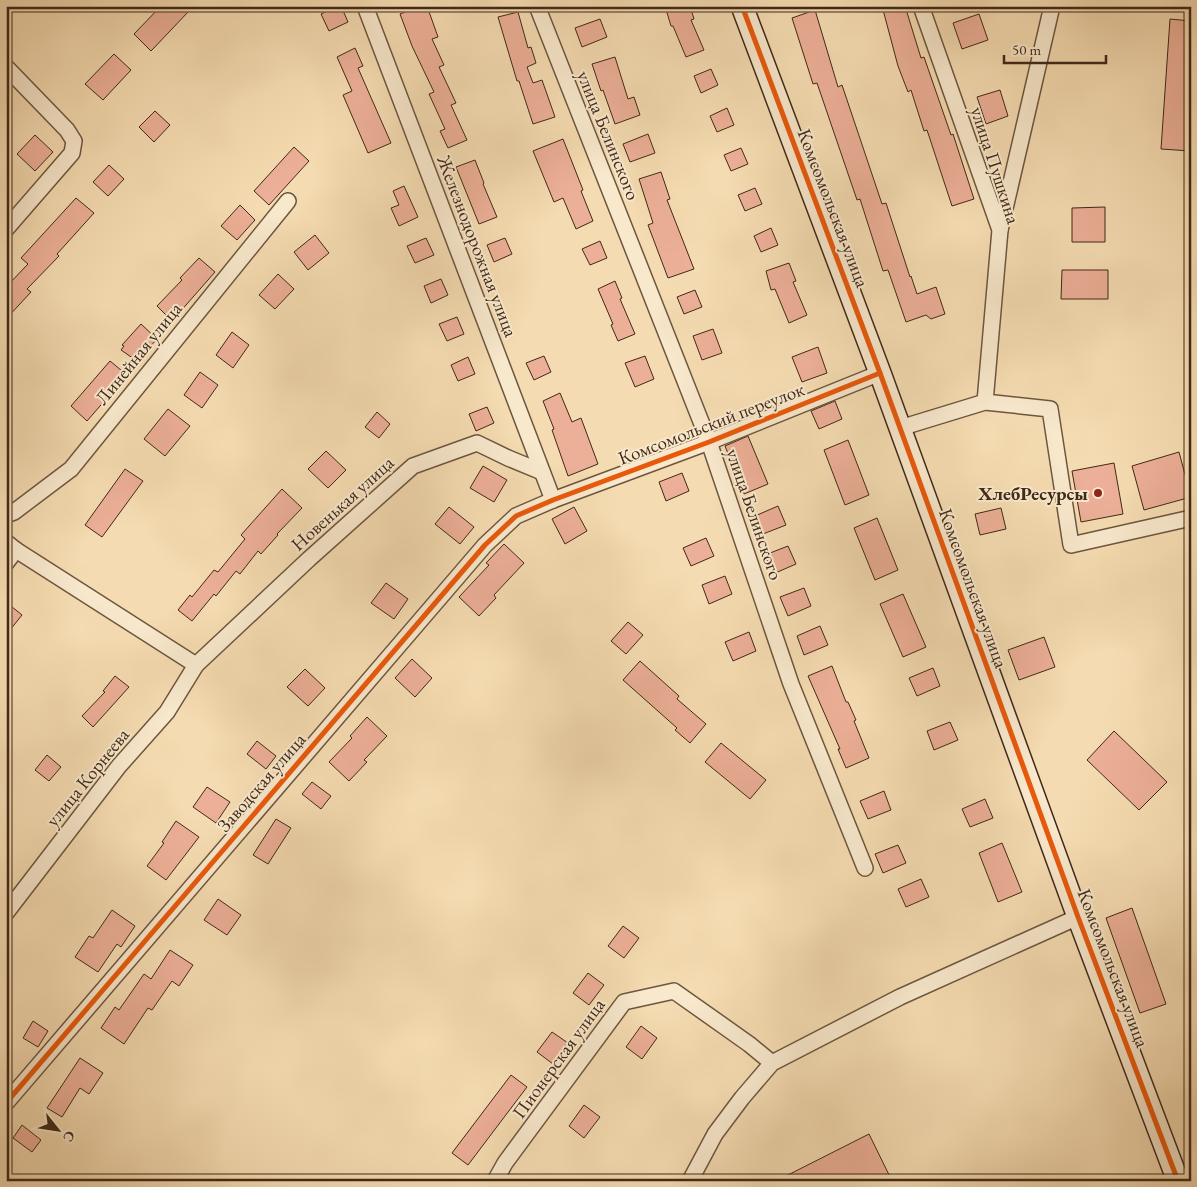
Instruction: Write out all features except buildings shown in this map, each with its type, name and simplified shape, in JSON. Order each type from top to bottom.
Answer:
[{"type":"street","name":"Железнодорожная улица","points":[[365,6],[553,500]]},
{"type":"street","name":"улица Белинского","points":[[537,6],[709,442],[791,684],[865,868]]},
{"type":"street","name":"Комсомольская улица","points":[[742,6],[880,373],[1078,917],[1178,1181]]},
{"type":"street","name":"улица Пушкина","points":[[921,6],[1000,230],[985,402]]},
{"type":"street","points":[[1000,230],[1052,6]]},
{"type":"street","points":[[6,67],[67,130],[74,141],[72,153],[6,228]]},
{"type":"street","name":"Линейная улица","points":[[6,515],[14,512],[70,469],[288,201]]},
{"type":"street","name":"Комсомольский переулок","points":[[553,500],[709,442],[880,373]]},
{"type":"street","points":[[900,428],[985,402],[1050,409],[1071,545],[1191,518]]},
{"type":"street","name":"Новенькая улица","points":[[196,665],[309,559],[413,466],[476,443],[542,472]]},
{"type":"street","name":"Заводская улица","points":[[6,1103],[485,545],[516,516],[553,500]]},
{"type":"street","points":[[6,563],[11,546],[196,665]]},
{"type":"street","name":"улица Корнеева","points":[[6,913],[119,766],[167,712],[196,665]]},
{"type":"street","points":[[690,1181],[715,1134],[772,1063],[900,997],[1078,917]]},
{"type":"street","name":"Пионерская улица","points":[[495,1181],[505,1163],[624,1002],[674,991],[749,1044],[772,1063]]},
{"type":"cycle path","points":[[742,6],[880,373],[1078,917],[1178,1181]]},
{"type":"cycle path","points":[[6,1103],[485,545],[516,516],[553,500],[709,442],[880,373]]},
{"type":"place","name":"ХлебРесурсы","points":[[1098,493]]}]
